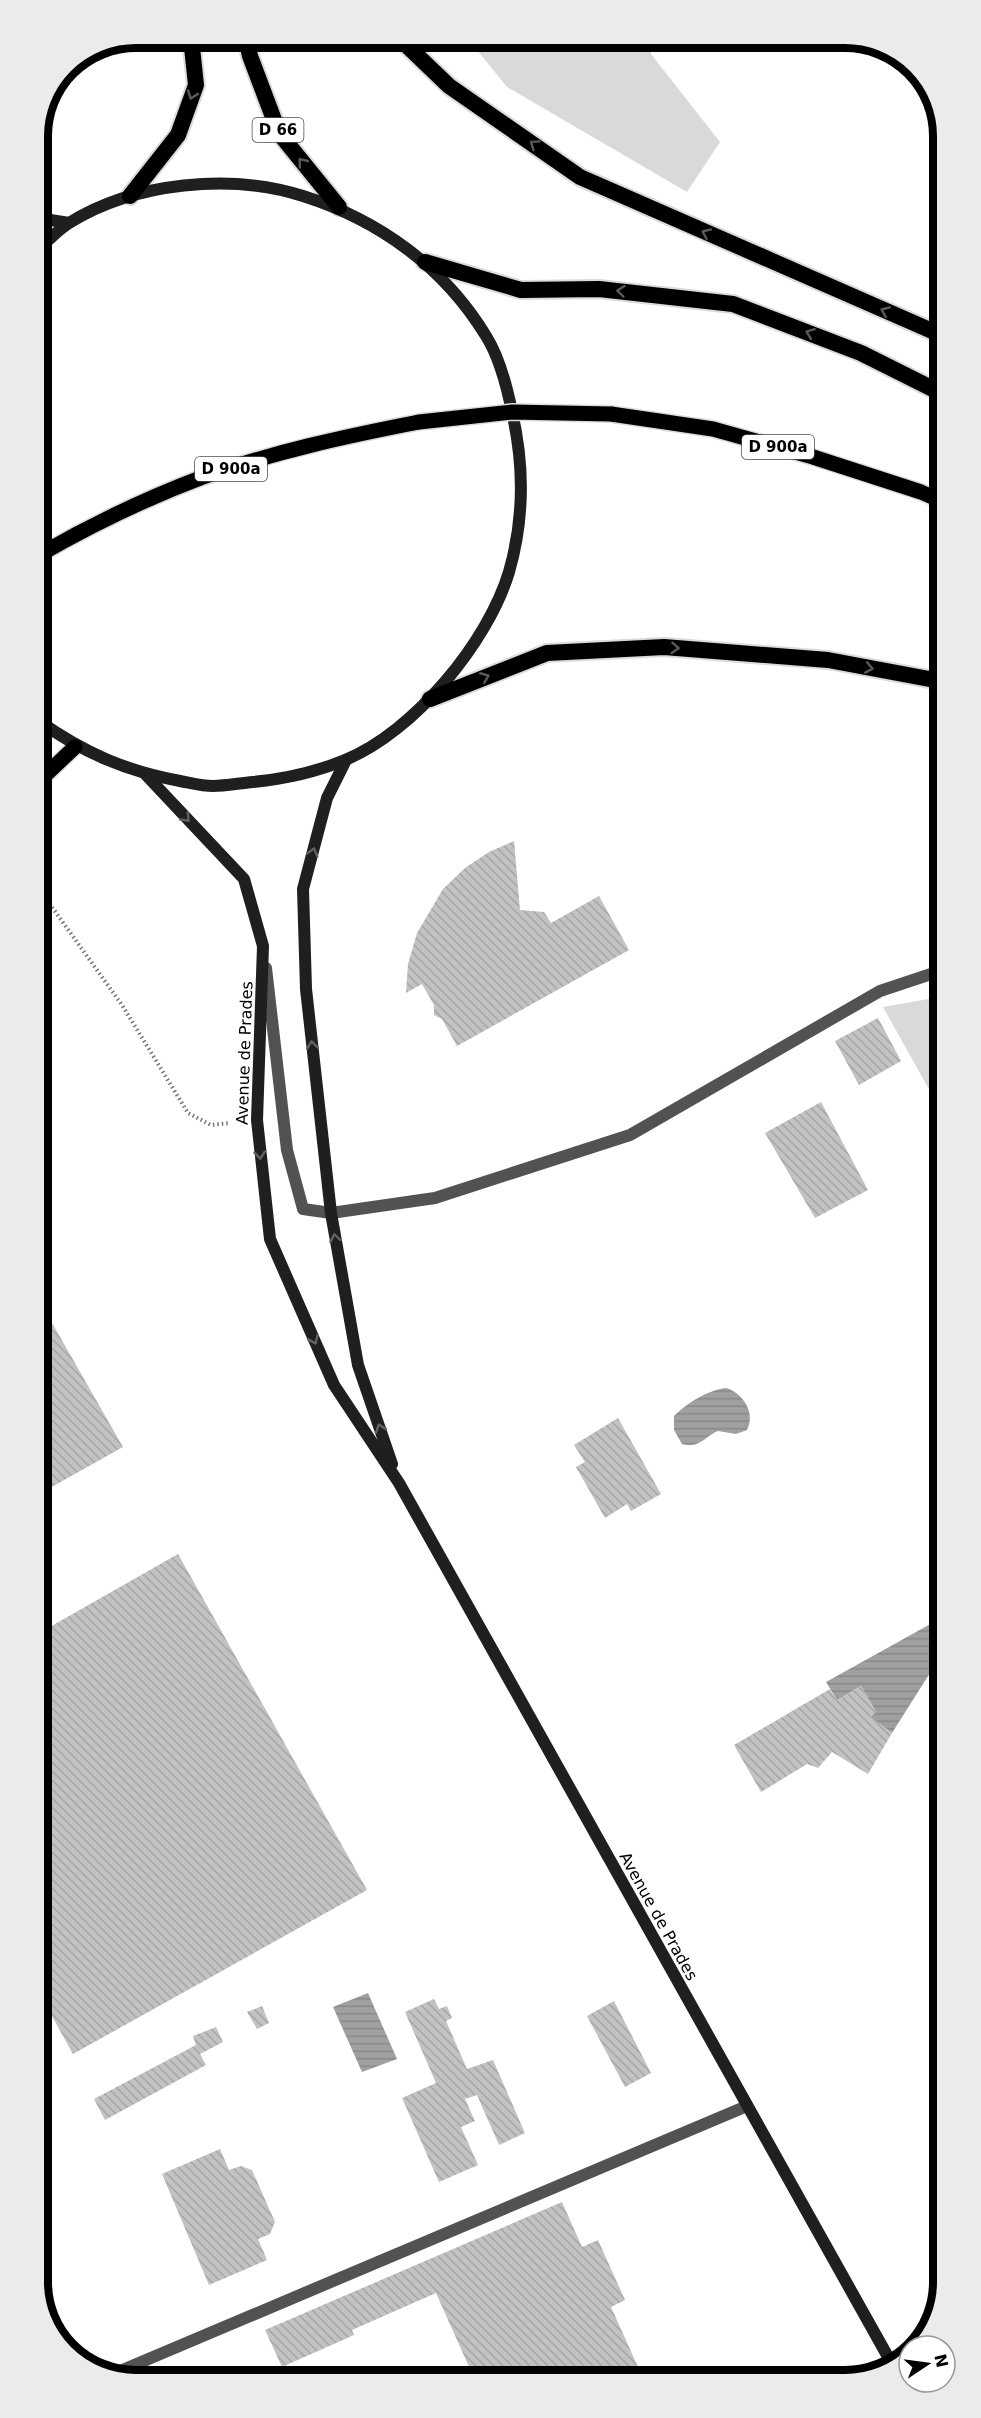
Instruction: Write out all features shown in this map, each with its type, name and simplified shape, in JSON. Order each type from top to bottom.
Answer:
[{"type":"highway","points":[[130,196],[178,135],[196,85],[192,48]]},
{"type":"highway","name":"D 66","points":[[248,48],[279,133],[339,207]]},
{"type":"highway","points":[[409,48],[449,86],[580,177],[933,331]]},
{"type":"highway","points":[[425,262],[521,290],[599,289],[733,304],[861,353],[933,389]]},
{"type":"highway","points":[[430,699],[547,653],[664,647],[828,660],[933,680]]},
{"type":"main road","points":[[48,241],[69,223],[130,196],[207,182],[273,186],[339,207],[384,232],[425,262],[459,298],[488,338],[506,384],[517,433],[522,479],[519,527],[508,574],[464,659],[409,720],[346,760],[279,779],[211,786],[146,775],[75,747],[48,728]]},
{"type":"main road","points":[[48,220],[69,223]]},
{"type":"main road","name":"D 900a","points":[[48,550],[125,510],[204,477],[284,452],[419,422],[512,412],[611,414],[713,429],[813,457],[933,497]]},
{"type":"main road","points":[[48,772],[75,747]]},
{"type":"main road","name":"Avenue de Prades","points":[[346,760],[327,798],[303,889],[306,989],[331,1213],[358,1365],[399,1483]]},
{"type":"main road","name":"Avenue de Prades","points":[[146,775],[244,879],[263,946],[256,1120],[270,1239],[334,1385],[399,1483],[889,2358]]},
{"type":"lane","points":[[263,946],[287,1150],[303,1209],[331,1213],[435,1198],[630,1135],[880,991],[933,973]]},
{"type":"lane","points":[[124,2369],[747,2106]]},
{"type":"path","points":[[48,902],[122,1005],[188,1113],[211,1125],[256,1120]]},
{"type":"shaded area","points":[[475,48],[651,48],[651,54],[720,142],[687,192],[507,87]]},
{"type":"shaded area","points":[[933,998],[933,1097],[883,1007]]},
{"type":"shaded area","points":[[726,1388],[738,1394],[746,1404],[750,1417],[747,1430],[736,1434],[718,1431],[693,1445],[682,1444],[674,1430],[674,1416],[698,1398],[712,1391]]},
{"type":"shaded area","points":[[933,1623],[933,1668],[892,1733],[870,1717],[876,1712],[861,1686],[837,1700],[826,1682]]},
{"type":"shaded area","points":[[368,1993],[397,2059],[362,2072],[333,2007]]},
{"type":"building","points":[[514,841],[520,910],[544,912],[551,923],[599,896],[629,950],[457,1046],[442,1019],[434,1015],[434,1005],[422,984],[406,993],[408,964],[417,933],[443,889],[465,868],[489,852]]},
{"type":"building","points":[[878,1018],[901,1061],[859,1085],[835,1041]]},
{"type":"building","points":[[821,1102],[868,1190],[815,1218],[765,1133]]},
{"type":"building","points":[[48,1316],[123,1447],[48,1489]]},
{"type":"building","points":[[618,1418],[661,1494],[631,1511],[627,1504],[605,1518],[576,1467],[585,1462],[574,1445]]},
{"type":"building","points":[[178,1554],[367,1890],[73,2054],[48,2009],[48,1628]]},
{"type":"building","points":[[861,1686],[876,1712],[870,1717],[892,1733],[868,1774],[832,1752],[818,1768],[807,1764],[761,1792],[734,1745],[830,1689],[837,1700]]},
{"type":"building","points":[[434,1999],[439,2009],[447,2006],[452,2018],[446,2021],[467,2069],[493,2060],[525,2133],[499,2145],[477,2095],[465,2099],[475,2121],[461,2127],[478,2165],[439,2182],[402,2098],[436,2083],[405,2012]]},
{"type":"building","points":[[614,2001],[651,2073],[625,2087],[587,2016]]},
{"type":"building","points":[[262,2006],[269,2023],[257,2029],[247,2012]]},
{"type":"building","points":[[216,2027],[223,2042],[200,2054],[206,2065],[105,2120],[94,2099],[196,2045],[193,2036]]},
{"type":"building","points":[[220,2149],[229,2170],[241,2166],[252,2170],[275,2222],[270,2234],[258,2239],[267,2260],[209,2285],[162,2174]]},
{"type":"building","points":[[562,2202],[582,2247],[598,2240],[625,2300],[611,2307],[638,2367],[631,2370],[470,2370],[436,2293],[352,2330],[354,2335],[282,2367],[265,2330]]}]
